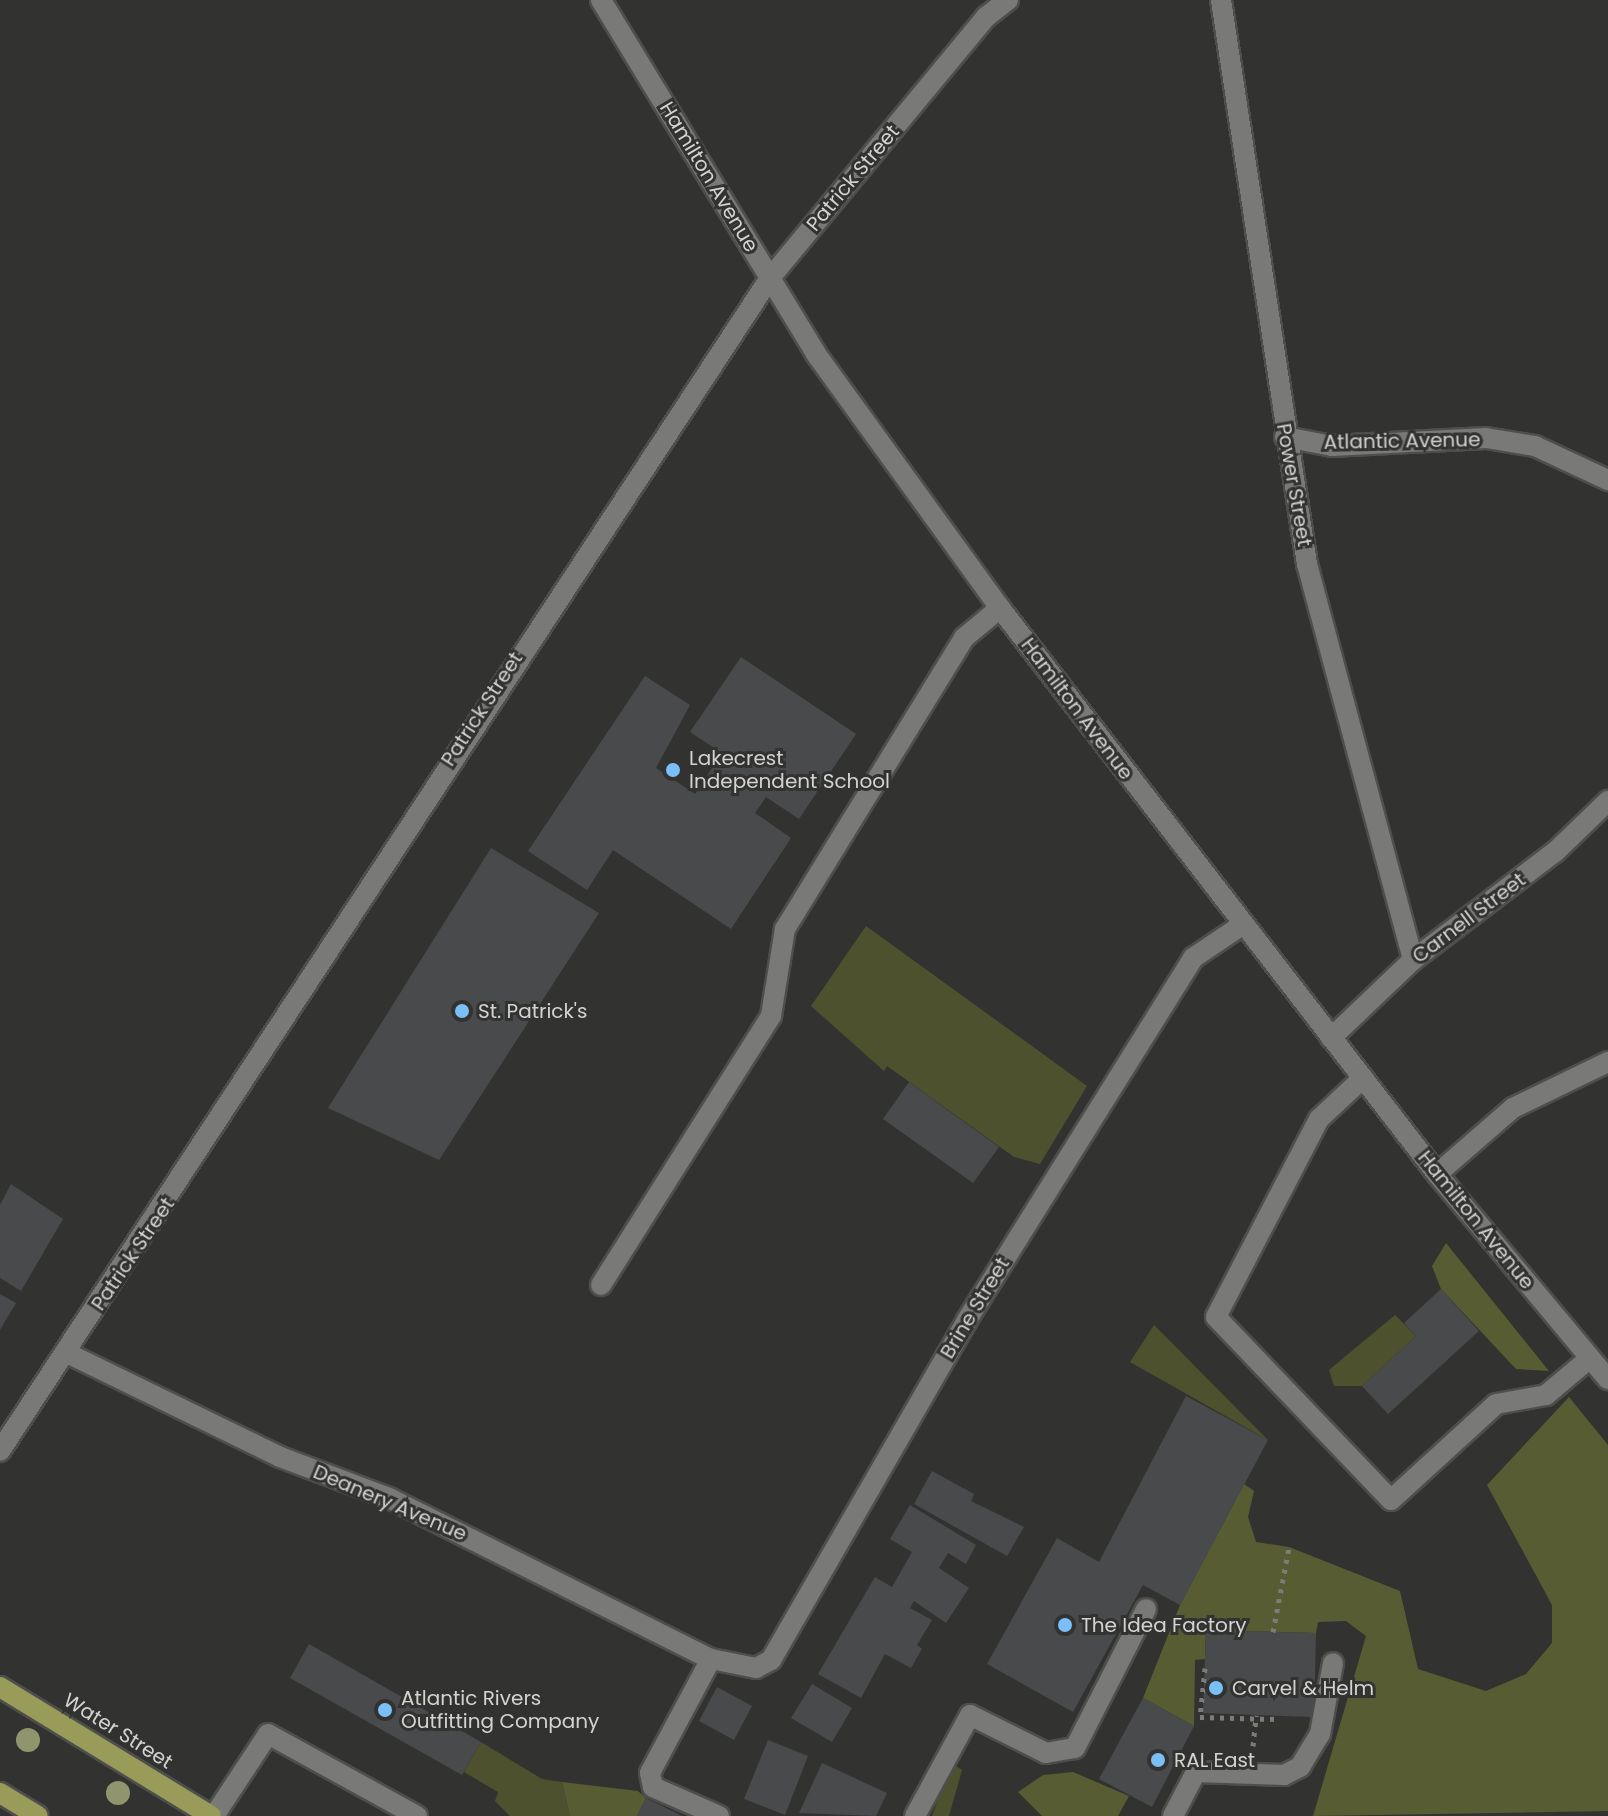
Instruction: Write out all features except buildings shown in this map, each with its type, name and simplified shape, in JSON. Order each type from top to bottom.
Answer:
[{"type":"main road","name":"Water Street","points":[[0,1687],[212,1816]]},
{"type":"main road","points":[[0,1793],[38,1816]]},
{"type":"street","name":"Hamilton Avenue","points":[[601,0],[816,354],[1000,608],[1437,1174],[1608,1379]]},
{"type":"street","name":"Patrick Street","points":[[0,1451],[770,278],[986,17],[1008,0]]},
{"type":"street","name":"Power Street","points":[[1221,0],[1285,437],[1307,564],[1413,960]]},
{"type":"street","name":"Atlantic Avenue","points":[[1285,437],[1332,446],[1486,438],[1535,446],[1608,480]]},
{"type":"street","points":[[601,1285],[771,1016],[785,929],[964,638],[1000,608]]},
{"type":"street","name":"Carnell Street","points":[[1331,1038],[1413,960],[1555,852],[1608,801]]},
{"type":"street","name":"Brine Street","points":[[711,1659],[738,1669],[771,1660],[967,1320],[1193,958],[1242,925]]},
{"type":"street","points":[[1437,1174],[1513,1108],[1608,1062]]},
{"type":"street","points":[[1363,1078],[1319,1119],[1216,1317],[1391,1500],[1496,1404],[1546,1395],[1590,1358]]},
{"type":"street","name":"Deanery Avenue","points":[[67,1353],[280,1457],[389,1498],[711,1659]]},
{"type":"street","points":[[915,1816],[970,1715],[1046,1753],[1075,1748],[1146,1609]]},
{"type":"street","points":[[711,1659],[650,1773],[653,1787],[719,1816]]},
{"type":"street","points":[[1173,1816],[1196,1772],[1284,1775],[1300,1767],[1320,1734],[1333,1663]]},
{"type":"street","points":[[212,1816],[268,1734],[417,1816]]},
{"type":"path","points":[[1273,1632],[1289,1547]]},
{"type":"path","points":[[1205,1668],[1200,1717],[1277,1719]]},
{"type":"green space","points":[[866,926],[1087,1086],[1040,1164],[1014,1157],[887,1066],[884,1071],[811,1006]]},
{"type":"green space","points":[[1446,1243],[1549,1371],[1516,1369],[1441,1289],[1432,1266]]},
{"type":"green space","points":[[1395,1315],[1416,1336],[1362,1386],[1334,1386],[1329,1370]]},
{"type":"green space","points":[[1154,1325],[1268,1440],[1130,1362]]},
{"type":"green space","points":[[1569,1397],[1608,1445],[1608,1811],[1313,1816],[1366,1636],[1346,1621],[1318,1622],[1316,1633],[1206,1630],[1205,1659],[1195,1660],[1194,1726],[1143,1698],[1180,1605],[1244,1484],[1254,1491],[1248,1517],[1256,1542],[1289,1547],[1400,1591],[1418,1669],[1486,1691],[1526,1674],[1552,1643],[1552,1605],[1487,1485]]},
{"type":"green space","points":[[481,1742],[542,1779],[562,1782],[570,1816],[510,1816],[495,1801],[498,1792],[464,1772]]},
{"type":"green space","points":[[951,1763],[962,1770],[949,1816],[932,1816]]},
{"type":"green space","points":[[1073,1772],[1129,1796],[1118,1816],[1042,1816],[1018,1792],[1043,1775]]},
{"type":"green space","points":[[562,1782],[638,1791],[646,1798],[637,1816],[570,1816]]},
{"type":"place","name":"Lakecrest Independent School","points":[[673,770]]},
{"type":"place","name":"St. Patrick's","points":[[462,1011]]},
{"type":"place","name":"The Idea Factory","points":[[1065,1625]]},
{"type":"place","name":"Carvel & Helm","points":[[1216,1688]]},
{"type":"place","name":"Atlantic Rivers Outfitting Company","points":[[385,1710]]},
{"type":"place","name":"RAL East","points":[[1158,1760]]}]
